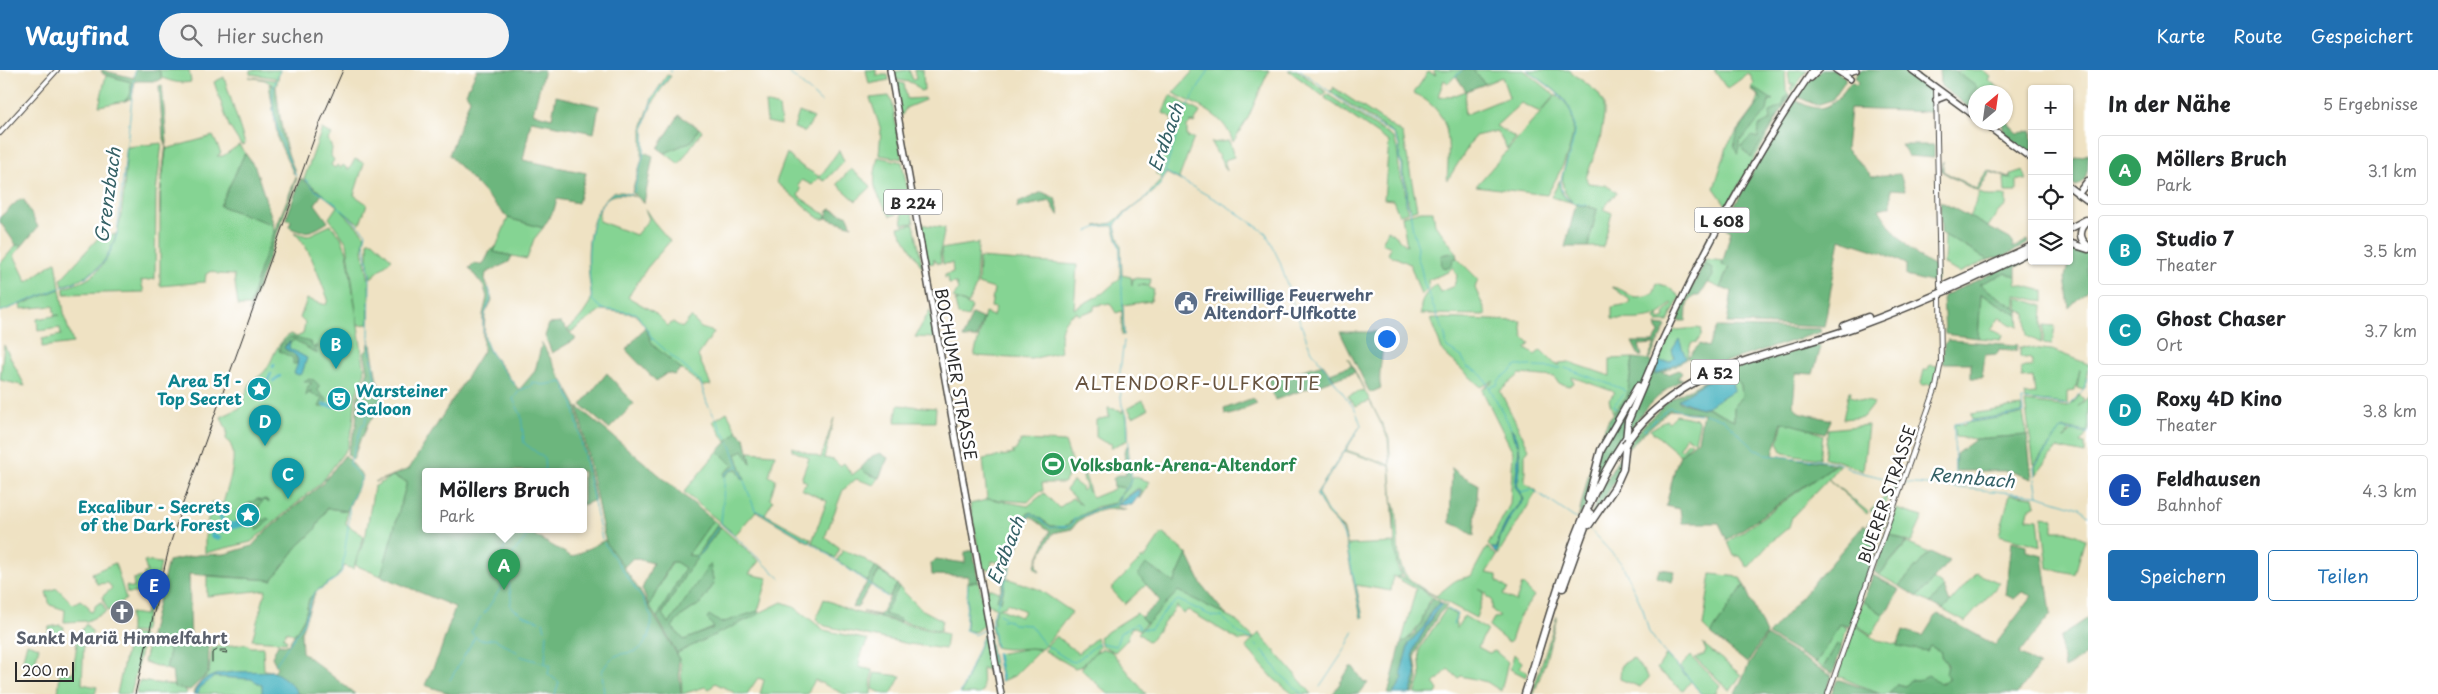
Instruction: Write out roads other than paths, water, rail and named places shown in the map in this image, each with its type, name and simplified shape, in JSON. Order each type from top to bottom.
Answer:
[{"type":"highway","points":[[2080,195],[2088,181]]},
{"type":"highway","points":[[2080,195],[2088,186]]},
{"type":"highway","points":[[2073,223],[2088,215]]},
{"type":"highway","points":[[2073,227],[2088,220]]},
{"type":"highway","points":[[2088,220],[2080,234],[2088,248]]},
{"type":"highway","points":[[2073,244],[2088,248]]},
{"type":"highway","name":"A 52","points":[[1527,694],[1581,525],[1601,477],[1627,439],[1656,403],[1695,376],[1874,315],[2028,251]]},
{"type":"highway","points":[[1581,525],[1602,450],[1661,343]]},
{"type":"highway","points":[[1582,536],[1620,478],[1626,459],[1628,421],[1661,343]]},
{"type":"highway","name":"A 52","points":[[1527,694],[1601,485],[1627,439]]},
{"type":"main road","points":[[0,133],[57,70]]},
{"type":"main road","name":"BOCHUMER STRASSE","points":[[890,70],[1001,694]]},
{"type":"main road","points":[[1799,91],[1811,70]]},
{"type":"main road","points":[[1799,91],[1819,70]]},
{"type":"main road","points":[[1836,70],[1850,79]]},
{"type":"main road","points":[[1850,79],[1856,70]]},
{"type":"main road","points":[[1843,71],[1856,70]]},
{"type":"main road","points":[[1912,70],[1968,111]]},
{"type":"main road","points":[[1843,71],[1850,79]]},
{"type":"main road","points":[[1936,88],[1940,286]]},
{"type":"main road","name":"L 608","points":[[1661,343],[1730,205],[1799,91]]},
{"type":"main road","points":[[1936,100],[1946,96]]},
{"type":"main road","points":[[1993,130],[2028,156]]},
{"type":"main road","points":[[2073,190],[2088,201]]},
{"type":"main road","name":"BUERER STRASSE","points":[[1828,694],[1936,387],[1941,362],[1940,297]]},
{"type":"water","points":[[1679,339],[1686,358],[1655,375],[1659,362],[1670,362],[1674,358],[1672,350]]},
{"type":"water","points":[[290,341],[289,348],[307,358],[302,374],[294,373],[298,360],[293,353],[284,348]]},
{"type":"water","points":[[1733,374],[1734,390],[1706,407],[1701,408],[1678,400],[1705,382]]},
{"type":"water","points":[[1511,428],[1515,433],[1519,447],[1514,439]]},
{"type":"water","points":[[1519,447],[1520,471],[1517,484],[1524,500],[1512,515],[1500,538],[1497,554],[1491,548],[1497,548],[1499,537],[1509,516],[1523,499],[1515,486]]},
{"type":"water","points":[[1137,490],[1140,490],[1140,494],[1132,505],[1117,505]]},
{"type":"water","points":[[1441,602],[1442,604],[1433,615],[1415,647],[1413,654],[1416,675],[1410,694],[1393,694],[1403,679],[1401,672],[1409,643],[1424,627],[1432,610]]},
{"type":"water","points":[[271,671],[287,680],[298,694],[262,694],[262,685],[251,679],[214,677],[200,688],[198,694],[194,694],[198,685],[216,675]]},
{"type":"waterway","name":"Grenzbach","points":[[134,76],[135,70]]},
{"type":"waterway","points":[[277,77],[280,70]]},
{"type":"waterway","points":[[786,70],[821,102]]},
{"type":"waterway","name":"Erdbach","points":[[1124,335],[1120,249],[1114,224],[1161,184],[1184,112],[1209,70]]},
{"type":"waterway","points":[[1300,70],[1357,112],[1393,134],[1399,145],[1399,159],[1407,189],[1406,202],[1410,210],[1413,231],[1418,247],[1417,257],[1424,283],[1445,335],[1447,348],[1462,357],[1467,367],[1479,372],[1486,381],[1511,428]]},
{"type":"waterway","points":[[1455,77],[1462,70]]},
{"type":"waterway","points":[[1527,70],[1559,95],[1572,113],[1574,137],[1560,186],[1566,198],[1578,204],[1587,205]]},
{"type":"waterway","points":[[634,192],[644,152],[644,127],[653,97],[669,76]]},
{"type":"waterway","name":"Grenzbach","points":[[62,287],[91,274],[103,263],[113,246],[117,234],[134,80]]},
{"type":"waterway","points":[[276,80],[273,91],[274,115],[277,128],[296,176]]},
{"type":"waterway","points":[[1166,172],[1227,206],[1266,233],[1280,262],[1295,310]]},
{"type":"waterway","points":[[305,179],[315,190],[335,203],[366,233],[364,242],[370,277],[369,337],[371,355]]},
{"type":"waterway","points":[[631,194],[613,193],[603,203],[596,215],[589,243],[589,272],[592,300],[602,309],[636,313],[653,339],[700,381],[707,403],[731,446],[755,510],[765,515]]},
{"type":"waterway","name":"Erdbach","points":[[1088,231],[1114,224]]},
{"type":"waterway","name":"Grenzbach","points":[[0,312],[60,288]]},
{"type":"waterway","points":[[489,288],[491,296],[484,317],[484,337],[492,354],[515,385]]},
{"type":"waterway","points":[[1297,314],[1310,348],[1356,411]]},
{"type":"waterway","name":"Erdbach","points":[[1124,341],[1119,379],[1122,406],[1127,415],[1128,440]]},
{"type":"waterway","points":[[349,519],[349,505],[362,478],[351,467],[350,463],[362,425],[365,424],[366,417],[382,397],[379,394],[381,389],[375,380],[372,358]]},
{"type":"waterway","points":[[1490,387],[1497,385],[1499,380],[1517,366],[1531,366]]},
{"type":"waterway","points":[[1534,367],[1561,368]]},
{"type":"waterway","points":[[1565,368],[1623,389],[1625,393],[1614,405],[1616,409]]},
{"type":"waterway","points":[[267,385],[259,390],[255,388],[257,385],[267,383],[271,373]]},
{"type":"waterway","points":[[273,381],[280,376]]},
{"type":"waterway","points":[[2070,404],[2084,390],[2087,378]]},
{"type":"waterway","points":[[545,468],[544,458],[524,443],[521,415],[513,399],[520,390],[531,386],[532,382],[542,385],[563,382],[573,404],[587,468]]},
{"type":"waterway","points":[[1955,488],[1954,424],[2023,413],[2022,400],[2024,400]]},
{"type":"waterway","points":[[2026,400],[2069,405]]},
{"type":"waterway","points":[[324,405],[333,406]]},
{"type":"waterway","name":"Rennbach","points":[[1644,430],[1669,407],[1687,413],[1700,414]]},
{"type":"waterway","points":[[1346,544],[1341,530],[1324,508],[1317,494],[1361,425],[1357,414]]},
{"type":"waterway","name":"Rennbach","points":[[1704,414],[1723,419],[1755,449],[1766,455],[1836,462],[1851,470],[1900,482]]},
{"type":"waterway","points":[[2035,476],[2034,467],[2062,429],[2088,433]]},
{"type":"waterway","name":"Erdbach","points":[[997,605],[1029,515],[1032,513],[1051,528],[1071,526],[1074,519],[1093,510],[1117,504],[1130,481],[1129,442]]},
{"type":"waterway","points":[[723,499],[725,474],[737,466]]},
{"type":"waterway","points":[[587,469],[602,539]]},
{"type":"waterway","points":[[2035,479],[2038,495]]},
{"type":"waterway","name":"Rennbach","points":[[1905,483],[2036,495]]},
{"type":"waterway","points":[[1521,492],[1532,489],[1576,519]]},
{"type":"waterway","name":"Rennbach","points":[[2037,495],[2080,508],[2088,515]]},
{"type":"waterway","points":[[723,501],[721,524],[780,578]]},
{"type":"waterway","points":[[223,531],[225,527],[219,513],[225,511]]},
{"type":"waterway","points":[[244,512],[249,513],[249,518],[235,524],[230,524],[229,528],[246,524],[250,526]]},
{"type":"waterway","points":[[766,516],[809,541]]},
{"type":"waterway","points":[[289,645],[304,623],[313,594],[338,577],[342,571],[349,520]]},
{"type":"waterway","points":[[711,537],[719,526]]},
{"type":"waterway","points":[[214,530],[212,536],[219,538]]},
{"type":"waterway","points":[[484,614],[502,586],[499,559],[512,533]]},
{"type":"waterway","points":[[528,533],[509,561],[507,571],[511,597],[510,606],[523,615],[539,621]]},
{"type":"waterway","points":[[1593,533],[1622,564],[1643,609],[1649,632],[1701,694]]},
{"type":"waterway","points":[[697,558],[711,538]]},
{"type":"waterway","points":[[810,542],[820,549]]},
{"type":"waterway","points":[[604,543],[644,601],[652,618],[649,638],[647,637],[641,648],[617,655],[608,662],[602,671],[604,694]]},
{"type":"waterway","points":[[1347,546],[1362,617]]},
{"type":"waterway","points":[[822,550],[887,597]]},
{"type":"waterway","points":[[968,584],[965,630],[973,633]]},
{"type":"waterway","points":[[1142,629],[1151,629],[1166,610],[1178,600],[1212,616],[1222,617],[1240,634],[1251,639]]},
{"type":"waterway","name":"Erdbach","points":[[992,628],[992,617],[996,608]]},
{"type":"waterway","points":[[1448,609],[1457,614],[1453,625]]},
{"type":"waterway","points":[[999,614],[1004,617]]},
{"type":"waterway","points":[[450,680],[475,637],[471,632],[481,617]]},
{"type":"waterway","points":[[1002,620],[1007,619],[1013,624],[1030,625],[1044,644]]},
{"type":"waterway","points":[[543,622],[545,629]]},
{"type":"waterway","points":[[1101,643],[1116,646],[1120,633],[1137,623],[1140,628]]},
{"type":"waterway","points":[[993,628],[996,647]]},
{"type":"waterway","points":[[974,635],[985,629]]},
{"type":"waterway","name":"Erdbach","points":[[960,694],[986,629]]},
{"type":"waterway","points":[[986,630],[993,663]]},
{"type":"waterway","points":[[1320,687],[1344,651],[1354,631]]},
{"type":"waterway","points":[[545,663],[547,634]]},
{"type":"waterway","points":[[475,637],[481,640],[495,639],[517,652]]},
{"type":"waterway","points":[[1047,646],[1070,661],[1075,662],[1099,643]]},
{"type":"waterway","points":[[1255,644],[1269,658],[1278,672],[1303,694]]},
{"type":"waterway","points":[[276,664],[288,646]]},
{"type":"waterway","points":[[997,654],[1002,680]]},
{"type":"waterway","points":[[520,656],[550,665],[548,674],[559,682],[555,694]]},
{"type":"railway","points":[[135,694],[169,548],[182,506],[319,125],[343,70]]},
{"type":"railway","points":[[212,662],[212,653],[217,650]]},
{"type":"railway","points":[[220,650],[226,650],[227,653],[220,652]]},
{"type":"place","name":"Freiwillige Feuerwehr Altendorf-Ulfkotte","points":[[1186,303]]},
{"type":"place","name":"Studio 7","points":[[336,369]]},
{"type":"place","name":"Area 51 - Top Secret","points":[[259,389]]},
{"type":"place","name":"Warsteiner Saloon","points":[[339,399]]},
{"type":"place","name":"Roxy 4D Kino","points":[[265,446]]},
{"type":"place","name":"Volksbank-Arena-Altendorf","points":[[1053,464]]},
{"type":"place","name":"Ghost Chaser","points":[[288,499]]},
{"type":"place","name":"Excalibur - Secrets of the Dark Forest","points":[[248,515]]},
{"type":"place","name":"Möllers Bruch","points":[[504,590]]},
{"type":"place","name":"Feldhausen","points":[[154,610]]},
{"type":"place","name":"Sankt Mariä Himmelfahrt","points":[[122,612]]},
{"type":"district","name":"ALTENDORF-ULFKOTTE","points":[[1198,382]]}]
